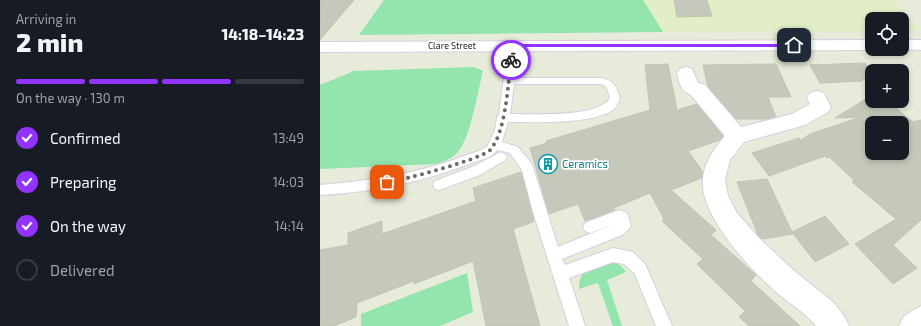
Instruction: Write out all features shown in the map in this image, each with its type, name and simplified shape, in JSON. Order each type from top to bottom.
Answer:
[{"type":"main road","name":"Clare Street","points":[[320,47],[865,45]]},
{"type":"main road","points":[[909,45],[921,45]]},
{"type":"main road","points":[[686,73],[690,87],[698,90],[737,136]]},
{"type":"main road","points":[[817,98],[821,107],[798,120],[737,136],[720,157],[714,179],[716,197],[728,221],[749,246],[823,312],[834,326]]},
{"type":"main road","points":[[914,326],[921,321]]},
{"type":"lane","points":[[320,190],[348,188],[400,180],[460,163],[491,150],[499,135],[513,46]]},
{"type":"lane","points":[[502,118],[567,117],[596,111],[611,105],[615,98],[610,84],[602,81],[508,81]]},
{"type":"lane","points":[[494,144],[514,150],[528,168],[577,326]]},
{"type":"lane","points":[[439,185],[476,171],[501,157]]},
{"type":"lane","points":[[555,255],[617,230],[624,225],[624,223],[622,217],[619,216],[590,227]]},
{"type":"lane","points":[[561,274],[613,255],[628,257],[640,269],[664,326]]},
{"type":"shaded area","points":[[643,0],[893,0],[904,12],[865,12],[865,31],[663,32]]},
{"type":"shaded area","points":[[909,18],[921,31],[909,31]]},
{"type":"green space","points":[[384,0],[643,0],[663,32],[359,35]]},
{"type":"green space","points":[[474,67],[483,71],[473,115],[465,139],[461,148],[456,154],[436,164],[320,169],[320,85],[354,71]]},
{"type":"green space","points":[[609,262],[619,264],[626,272],[607,280],[622,326],[613,326],[598,283],[579,289],[581,277],[584,273],[592,268]]},
{"type":"green space","points":[[467,273],[473,312],[440,326],[361,326],[361,314]]},
{"type":"building","points":[[320,0],[354,0],[320,40]]},
{"type":"building","points":[[674,0],[707,0],[712,16],[677,17]]},
{"type":"building","points":[[865,63],[865,80],[820,83],[810,65]]},
{"type":"building","points":[[668,64],[677,110],[697,104],[723,136],[720,140],[688,151],[703,172],[702,178],[671,190],[716,230],[711,235],[756,275],[751,281],[800,326],[749,326],[739,317],[745,311],[697,264],[703,259],[662,221],[664,219],[650,193],[614,208],[615,210],[585,221],[578,204],[549,214],[530,148],[547,143],[546,141],[650,110],[645,65]]},
{"type":"building","points":[[776,64],[791,97],[768,97],[776,117],[767,119],[736,119],[708,87],[703,65]]},
{"type":"building","points":[[865,99],[865,108],[896,108],[906,116],[865,116],[865,160],[909,160],[909,119],[913,122],[921,120],[921,220],[893,245],[917,268],[893,284],[855,244],[896,219],[852,182],[854,180],[829,157],[827,158],[825,156],[769,176],[752,153],[799,138],[801,140],[810,134],[861,117],[835,118]]},
{"type":"building","points":[[521,172],[534,220],[533,222],[513,229],[540,326],[486,326],[473,261],[414,284],[414,281],[357,303],[356,317],[334,326],[320,326],[320,250],[348,245],[348,233],[382,221],[382,234],[476,201],[473,188]]},
{"type":"building","points":[[767,179],[793,234],[762,239],[758,235],[737,182]]},
{"type":"building","points":[[825,216],[849,244],[815,262],[792,232]]},
{"type":"way so far","points":[[387,182],[400,180],[460,163],[491,150],[499,135],[511,60]]},
{"type":"place","name":"Ceramics","points":[[548,164]]},
{"type":"route","points":[[511,60],[513,46],[794,45]]}]
